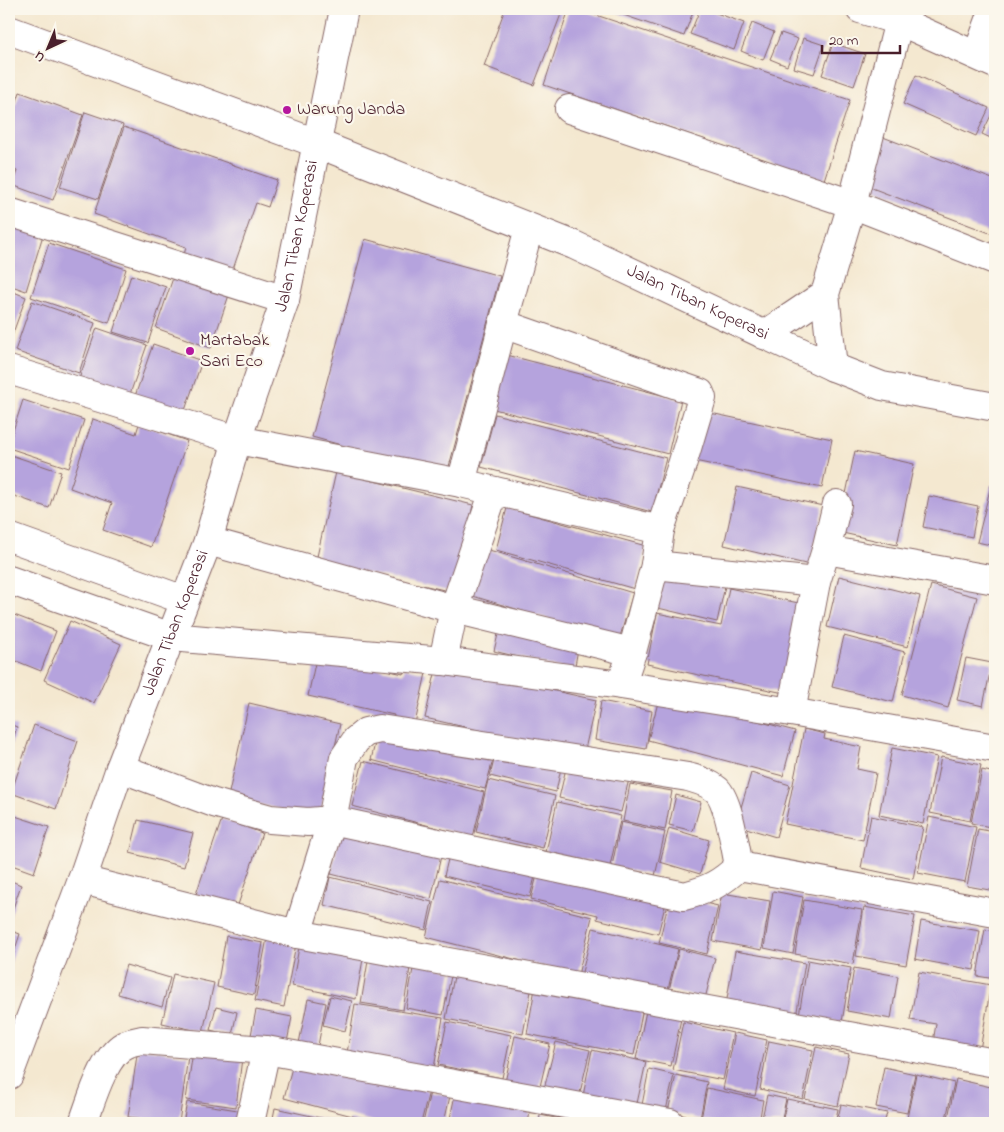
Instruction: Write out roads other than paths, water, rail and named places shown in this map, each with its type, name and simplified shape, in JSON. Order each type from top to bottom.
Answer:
[{"type":"street","points":[[9,30],[316,143],[344,9]]},
{"type":"street","points":[[860,9],[899,21],[986,59],[994,9]]},
{"type":"street","points":[[833,367],[825,294],[852,204],[899,21]]},
{"type":"street","points":[[569,109],[852,204],[995,260]]},
{"type":"street","name":"Jalan Tiban Koperasi","points":[[9,1075],[82,880],[120,768],[208,542],[237,440],[285,300],[316,143],[574,245],[833,367],[882,386],[995,407]]},
{"type":"street","points":[[9,212],[285,300]]},
{"type":"street","points":[[461,483],[529,228]]},
{"type":"street","points":[[764,335],[825,294]]},
{"type":"street","points":[[503,324],[700,393],[702,398],[660,530],[655,565],[632,652],[621,684]]},
{"type":"street","points":[[9,370],[237,440],[461,483],[660,530]]},
{"type":"street","points":[[443,661],[454,609],[494,492]]},
{"type":"street","points":[[791,712],[816,582],[826,550],[836,504]]},
{"type":"street","points":[[9,537],[184,600]]},
{"type":"street","points":[[208,542],[454,609],[632,652]]},
{"type":"street","points":[[826,550],[995,580]]},
{"type":"street","points":[[655,565],[816,582]]},
{"type":"street","points":[[9,580],[171,636],[443,661],[621,684],[995,748]]},
{"type":"street","points":[[297,934],[332,820],[344,758],[356,740],[366,732],[380,729],[688,777],[708,783],[718,791],[724,801],[739,866]]},
{"type":"street","points":[[120,768],[214,803],[270,819],[308,822],[332,820],[684,896],[701,892],[724,880],[739,866]]},
{"type":"street","points":[[739,866],[995,913]]},
{"type":"street","points":[[82,880],[297,934],[995,1062]]},
{"type":"street","points":[[83,1123],[98,1084],[112,1056],[125,1044],[142,1040],[266,1050],[670,1123]]},
{"type":"street","points":[[250,1123],[266,1050]]},
{"type":"place","name":"Warung Janda","points":[[287,110]]},
{"type":"place","name":"Martabak Sari Eco","points":[[190,351]]}]
